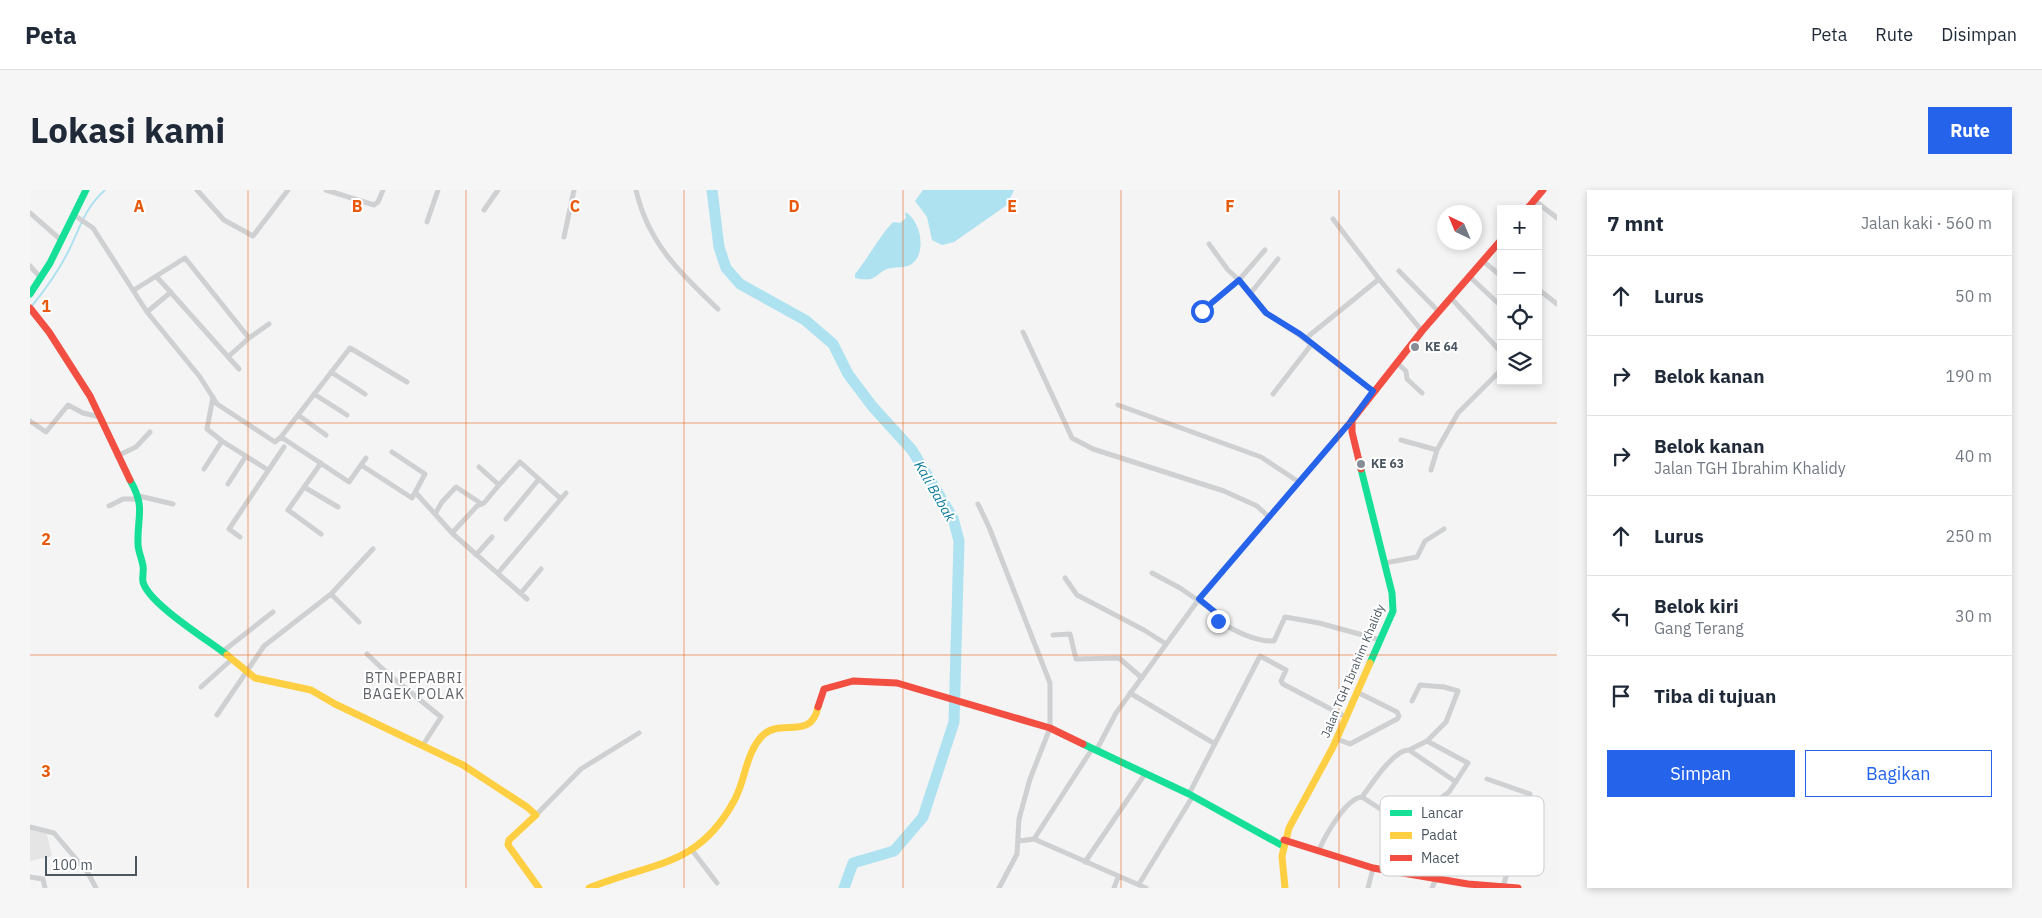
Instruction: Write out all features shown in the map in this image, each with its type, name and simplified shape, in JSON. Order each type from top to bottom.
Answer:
[{"type":"street","points":[[197,190],[224,220],[253,236],[288,190]]},
{"type":"street","points":[[326,190],[344,192],[374,205],[378,202],[383,190]]},
{"type":"street","points":[[427,222],[438,190]]},
{"type":"street","points":[[484,210],[498,190]]},
{"type":"street","points":[[564,237],[574,190]]},
{"type":"street","points":[[636,190],[643,215],[660,247],[688,280],[718,309]]},
{"type":"street","points":[[1530,205],[1543,190]]},
{"type":"street","points":[[30,294],[41,278],[74,215],[83,191]]},
{"type":"street","points":[[1534,200],[1557,218]]},
{"type":"street","points":[[30,213],[61,240]]},
{"type":"street","points":[[74,215],[93,228],[147,312],[196,371],[213,397],[224,409],[275,442],[281,437],[350,348],[407,382]]},
{"type":"street","points":[[1333,219],[1422,331]]},
{"type":"street","points":[[1210,244],[1228,270],[1239,280],[1266,313],[1373,391]]},
{"type":"street","points":[[1034,839],[1094,750],[1116,713],[1199,599],[1352,420],[1422,331],[1497,245]]},
{"type":"street","points":[[1199,314],[1239,280],[1265,250]]},
{"type":"street","points":[[134,290],[185,258],[249,338]]},
{"type":"street","points":[[1250,294],[1278,259]]},
{"type":"street","points":[[1483,261],[1497,273]]},
{"type":"street","points":[[30,266],[41,278]]},
{"type":"street","points":[[1399,272],[1439,312]]},
{"type":"street","points":[[157,277],[239,368]]},
{"type":"street","points":[[1470,277],[1497,302]]},
{"type":"street","points":[[1304,339],[1379,279]]},
{"type":"street","points":[[147,312],[171,292]]},
{"type":"street","points":[[1542,292],[1557,304]]},
{"type":"street","points":[[1451,298],[1497,348]]},
{"type":"street","points":[[30,310],[79,377],[100,417],[117,456],[140,498],[138,545],[144,586],[175,616],[245,672],[265,681],[304,687],[423,746],[496,785],[536,815]]},
{"type":"street","points":[[228,357],[249,338],[269,324]]},
{"type":"street","points":[[1022,332],[1072,438],[1099,451],[1224,491],[1257,506],[1269,517]]},
{"type":"street","points":[[1273,394],[1311,345]]},
{"type":"street","points":[[1397,362],[1406,371],[1406,379],[1422,393]]},
{"type":"street","points":[[331,372],[365,394]]},
{"type":"street","points":[[1431,470],[1438,450],[1458,413],[1497,374]]},
{"type":"street","points":[[314,394],[347,415]]},
{"type":"street","points":[[213,397],[207,429],[222,441],[268,470]]},
{"type":"street","points":[[30,421],[46,432],[68,405],[83,413],[100,417]]},
{"type":"street","points":[[1118,405],[1261,457],[1299,482]]},
{"type":"street","points":[[298,415],[326,435]]},
{"type":"street","name":"Jalan TGH Ibrahim Khalidy","points":[[1284,888],[1284,843],[1295,815],[1337,738],[1393,611],[1394,604],[1385,563],[1352,432],[1352,420]]},
{"type":"street","points":[[117,456],[136,447],[150,432]]},
{"type":"street","points":[[281,437],[349,482],[366,458]]},
{"type":"street","points":[[1401,440],[1438,450]]},
{"type":"street","points":[[204,469],[222,441]]},
{"type":"street","points":[[240,537],[229,530],[284,447]]},
{"type":"street","points":[[361,465],[412,498],[425,474],[392,452]]},
{"type":"street","points":[[228,484],[246,456]]},
{"type":"street","points":[[452,533],[477,506],[482,504],[520,462],[561,499]]},
{"type":"street","points":[[321,463],[288,510],[321,534]]},
{"type":"street","points":[[479,467],[499,485]]},
{"type":"street","points":[[506,519],[539,479]]},
{"type":"street","points":[[304,487],[338,507]]},
{"type":"street","points":[[435,514],[442,502],[456,487],[482,504]]},
{"type":"street","points":[[415,492],[452,533],[527,598]]},
{"type":"street","points":[[498,574],[566,493]]},
{"type":"street","points":[[109,506],[123,500],[140,498],[172,504]]},
{"type":"street","points":[[978,504],[1049,678],[1050,728],[1030,779],[1021,811],[1019,841],[1014,862],[999,888]]},
{"type":"street","points":[[1385,563],[1417,557],[1425,541],[1444,529]]},
{"type":"street","points":[[476,555],[492,537]]},
{"type":"street","points":[[217,715],[245,672],[268,642],[331,594],[373,549]]},
{"type":"street","points":[[521,593],[541,569]]},
{"type":"street","points":[[1152,573],[1199,599],[1215,612],[1216,620],[1236,631],[1257,638],[1274,641],[1285,617],[1319,623],[1380,640]]},
{"type":"street","points":[[1065,578],[1077,595],[1144,630],[1166,644]]},
{"type":"street","points":[[331,594],[359,622]]},
{"type":"street","points":[[222,652],[273,612]]},
{"type":"street","points":[[1053,635],[1070,634],[1076,659],[1119,658],[1142,678]]},
{"type":"street","points":[[367,654],[388,674],[442,717],[423,746]]},
{"type":"street","points":[[1139,884],[1191,795],[1260,656],[1286,670],[1281,681],[1283,684],[1346,717]]},
{"type":"street","points":[[201,687],[231,660]]},
{"type":"street","points":[[589,888],[610,879],[666,862],[692,850],[733,804],[742,785],[748,758],[762,735],[769,730],[799,728],[809,724],[817,715],[821,695],[826,688],[853,681],[876,681],[909,685],[976,708],[1050,728],[1191,795],[1284,843],[1319,850],[1380,869]]},
{"type":"street","points":[[1319,850],[1331,825],[1356,800],[1362,797],[1394,756],[1427,740],[1446,722],[1458,691],[1420,684],[1412,701]]},
{"type":"street","points":[[1337,738],[1350,744],[1397,719],[1399,716],[1397,712],[1357,692]]},
{"type":"street","points":[[1130,693],[1215,744]]},
{"type":"street","points":[[539,888],[508,843],[581,769],[640,733]]},
{"type":"street","points":[[1427,740],[1468,763],[1449,792],[1444,796]]},
{"type":"street","points":[[1409,750],[1456,782]]},
{"type":"street","points":[[1085,862],[1145,774]]},
{"type":"street","points":[[1487,779],[1530,794],[1529,796]]},
{"type":"street","points":[[1362,797],[1380,809]]},
{"type":"street","points":[[30,826],[54,833],[88,873],[96,888]]},
{"type":"street","points":[[1019,841],[1034,839],[1146,888]]},
{"type":"street","points":[[692,850],[716,884]]},
{"type":"street","points":[[1368,888],[1373,868]]},
{"type":"street","points":[[30,876],[43,879],[45,888]]},
{"type":"street","points":[[1421,876],[1467,886],[1518,888]]},
{"type":"street","points":[[1114,888],[1118,877]]},
{"type":"street","points":[[1432,888],[1433,878]]},
{"type":"shaded area","points":[[30,827],[46,830],[52,856],[30,861]]},
{"type":"water","points":[[923,190],[1014,190],[1007,205],[954,242],[942,245],[932,240],[927,217],[915,201]]},
{"type":"water","points":[[905,212],[915,221],[918,228],[921,243],[917,258],[911,265],[887,269],[871,279],[855,278],[855,274],[893,222],[900,223],[906,218]]},
{"type":"waterway","points":[[31,307],[60,267],[87,212],[105,190]]},
{"type":"waterway","name":"Kali Babak","points":[[712,190],[719,247],[726,268],[740,284],[805,320],[833,344],[848,374],[872,406],[912,450],[953,518],[959,541],[954,722],[923,817],[894,851],[853,863],[844,888]]},
{"type":"traffic: fast","points":[[30,294],[50,263],[86,190]]},
{"type":"traffic: fast","points":[[1361,469],[1392,593],[1393,611],[1370,663]]},
{"type":"traffic: fast","points":[[130,480],[138,498],[140,512],[138,547],[143,566],[143,582],[156,601],[167,611],[227,655]]},
{"type":"traffic: fast","points":[[1083,744],[1189,794],[1283,846]]},
{"type":"traffic: slow","points":[[227,655],[255,678],[311,690],[335,704],[463,765],[527,807],[536,815],[509,840],[508,845],[539,888]]},
{"type":"traffic: slow","points":[[1285,888],[1282,856],[1289,828],[1333,747],[1370,663]]},
{"type":"traffic: slow","points":[[589,888],[670,860],[688,852],[704,840],[720,823],[734,801],[749,758],[757,742],[770,730],[802,726],[809,723],[818,707]]},
{"type":"traffic: jam","points":[[1530,205],[1543,190]]},
{"type":"traffic: jam","points":[[1361,469],[1352,432],[1352,420],[1422,331],[1497,245]]},
{"type":"traffic: jam","points":[[30,308],[49,332],[90,396],[130,480]]},
{"type":"traffic: jam","points":[[818,707],[824,689],[853,681],[897,683],[1050,728],[1083,744]]},
{"type":"traffic: jam","points":[[1284,840],[1380,869]]},
{"type":"traffic: jam","points":[[1420,876],[1468,884],[1518,888]]},
{"type":"place","name":"KE 64","points":[[1415,347]]},
{"type":"place","name":"KE 63","points":[[1361,464]]},
{"type":"district","name":"BTN PEPABRI BAGEK POLAK","points":[[414,686]]},
{"type":"route","points":[[1202,311],[1239,280],[1266,313],[1300,334],[1373,391],[1352,420],[1199,599],[1215,612],[1215,620],[1218,621]]}]
